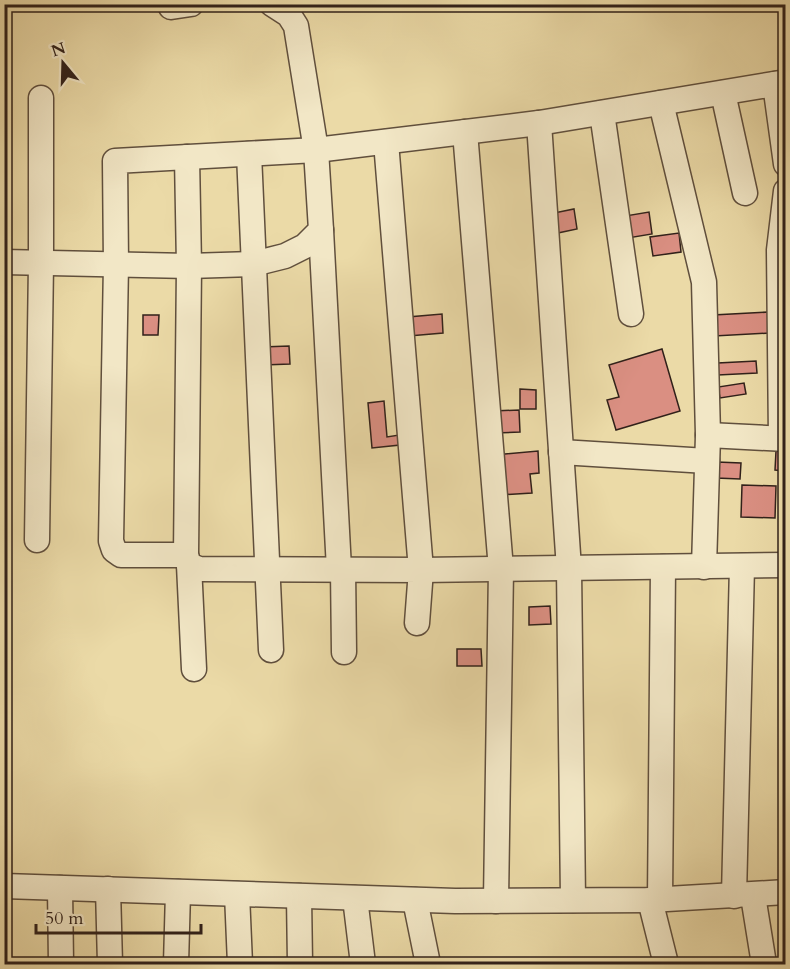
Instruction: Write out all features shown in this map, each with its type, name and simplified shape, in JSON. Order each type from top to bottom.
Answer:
[{"type":"street","points":[[272,4],[288,15],[296,26],[316,150],[344,652]]},
{"type":"street","points":[[786,164],[780,83],[540,123],[386,142],[316,150],[115,161],[116,264],[111,542],[114,550],[121,555],[188,560],[199,568],[421,570],[786,565]]},
{"type":"street","points":[[723,93],[745,193]]},
{"type":"street","points":[[37,540],[41,263],[40,98]]},
{"type":"street","points":[[661,103],[704,282],[708,435],[704,567]]},
{"type":"street","points":[[602,113],[631,314]]},
{"type":"street","points":[[540,123],[569,569],[573,900]]},
{"type":"street","points":[[465,132],[501,569],[496,901]]},
{"type":"street","points":[[386,142],[421,570],[417,623]]},
{"type":"street","points":[[249,154],[271,650]]},
{"type":"street","points":[[187,157],[188,560],[194,669]]},
{"type":"street","points":[[708,435],[783,439],[779,250],[786,191]]},
{"type":"street","points":[[4,262],[189,266],[253,264],[285,256],[305,246],[321,230]]},
{"type":"street","points":[[561,452],[707,461]]},
{"type":"street","points":[[742,566],[743,896],[764,964]]},
{"type":"street","points":[[663,567],[655,900],[666,964]]},
{"type":"street","points":[[4,886],[496,901],[655,900],[786,892]]},
{"type":"street","points":[[60,888],[61,964]]},
{"type":"street","points":[[108,889],[110,964]]},
{"type":"street","points":[[176,964],[178,892]]},
{"type":"street","points":[[237,894],[240,964]]},
{"type":"street","points":[[300,896],[300,964]]},
{"type":"street","points":[[356,898],[363,964]]},
{"type":"street","points":[[415,900],[428,964]]},
{"type":"building","points":[[574,209],[577,229],[553,234],[549,214]]},
{"type":"building","points":[[649,212],[652,234],[628,238],[625,216]]},
{"type":"building","points":[[679,233],[681,252],[653,256],[650,237]]},
{"type":"building","points":[[769,312],[770,333],[714,336],[713,315]]},
{"type":"building","points":[[442,314],[443,333],[409,336],[408,317]]},
{"type":"building","points":[[143,315],[159,315],[158,335],[143,335]]},
{"type":"building","points":[[289,346],[290,364],[263,365],[262,347]]},
{"type":"building","points":[[662,349],[680,411],[616,430],[607,400],[619,397],[609,365]]},
{"type":"building","points":[[756,361],[757,373],[718,375],[718,363]]},
{"type":"building","points":[[744,383],[746,394],[720,398],[718,387]]},
{"type":"building","points":[[520,389],[536,390],[536,409],[520,409]]},
{"type":"building","points":[[384,401],[387,437],[399,435],[400,445],[372,448],[368,403]]},
{"type":"building","points":[[519,410],[520,432],[494,433],[493,411]]},
{"type":"building","points":[[538,451],[539,473],[530,474],[532,493],[498,495],[495,455]]},
{"type":"building","points":[[776,451],[786,452],[786,471],[775,470]]},
{"type":"building","points":[[717,462],[741,463],[740,479],[716,478]]},
{"type":"building","points":[[742,485],[776,486],[775,518],[741,517]]},
{"type":"building","points":[[550,606],[551,624],[529,625],[529,607]]},
{"type":"building","points":[[457,649],[481,649],[482,666],[457,666]]}]
